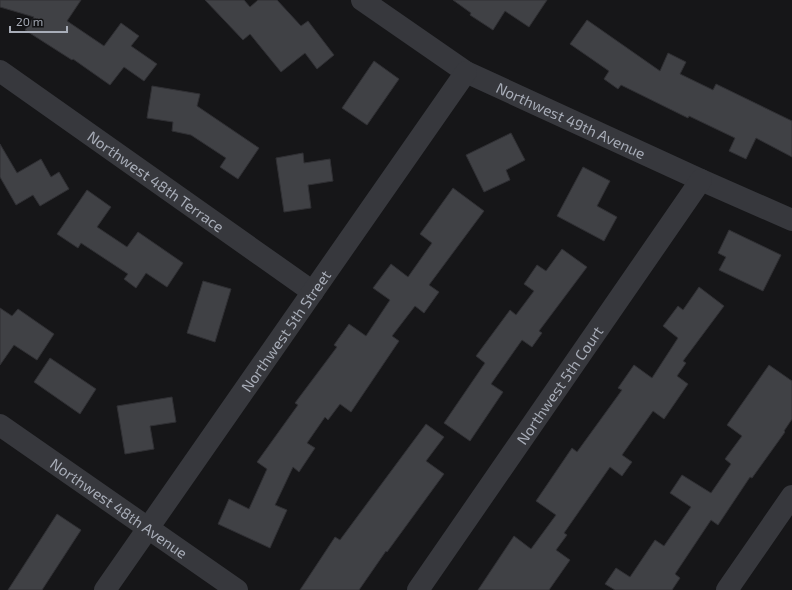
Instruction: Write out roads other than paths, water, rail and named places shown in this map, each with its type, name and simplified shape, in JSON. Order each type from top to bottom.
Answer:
[{"type":"street","name":"Northwest 49th Avenue","points":[[362,0],[466,72],[792,220]]},
{"type":"street","name":"Northwest 48th Terrace","points":[[0,71],[313,292]]},
{"type":"street","name":"Northwest 5th Street","points":[[105,590],[466,72]]},
{"type":"street","name":"Northwest 5th Court","points":[[418,590],[701,180]]},
{"type":"street","name":"Northwest 48th Avenue","points":[[0,425],[237,590]]},
{"type":"street","points":[[727,590],[792,496]]}]
